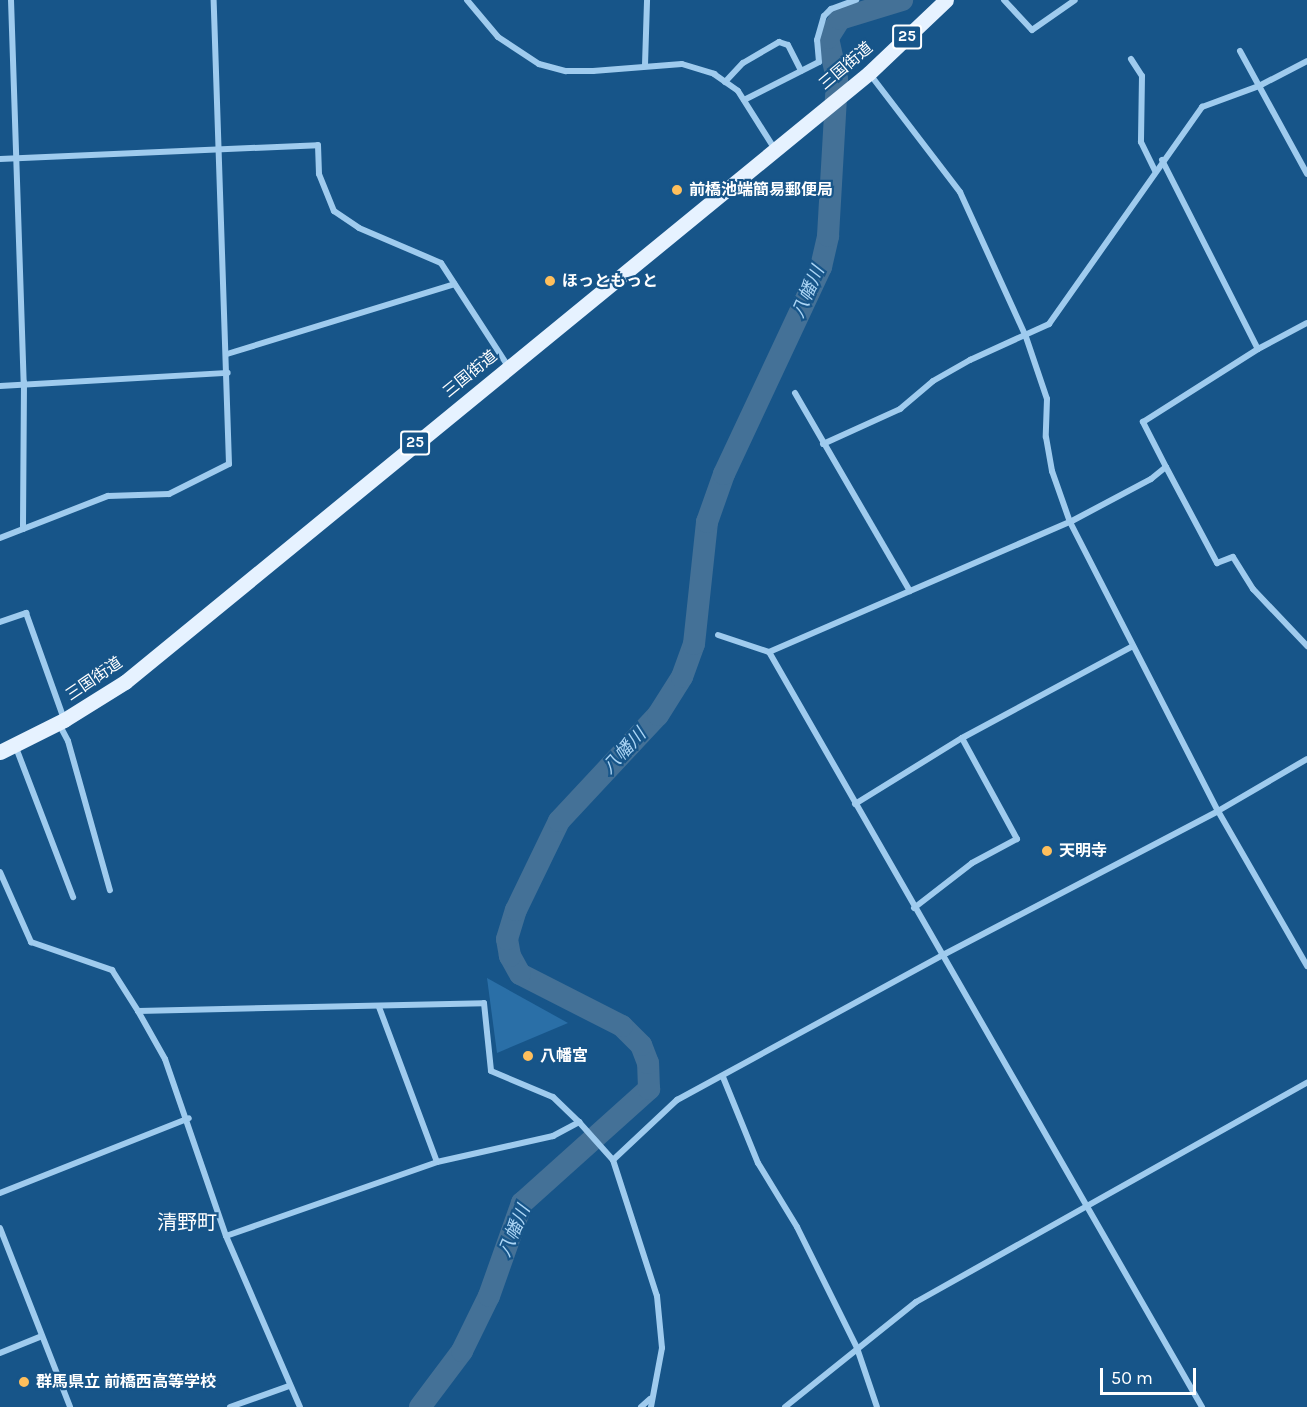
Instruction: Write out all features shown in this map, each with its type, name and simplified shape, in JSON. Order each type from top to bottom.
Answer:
[{"type":"main road","name":"三国街道","points":[[0,752],[61,721],[125,682],[774,148],[869,73],[946,0]]},
{"type":"street","points":[[11,0],[24,382],[23,529]]},
{"type":"street","points":[[0,538],[108,496],[169,494],[229,464],[228,373],[214,0]]},
{"type":"street","points":[[467,0],[498,37],[539,64],[593,71],[645,65],[682,64],[725,82],[744,100],[774,148]]},
{"type":"street","points":[[645,65],[643,21],[647,0]]},
{"type":"street","points":[[744,100],[819,62],[817,40],[824,16],[831,9],[856,0]]},
{"type":"street","points":[[1004,0],[1032,30],[1076,0]]},
{"type":"street","points":[[725,82],[743,63],[779,42],[788,45],[801,71]]},
{"type":"street","points":[[1240,51],[1307,174]]},
{"type":"street","points":[[1131,59],[1142,76],[1141,142],[1155,171]]},
{"type":"street","points":[[823,444],[900,409],[933,381],[970,360],[1026,337],[1049,324],[1162,160],[1202,107],[1259,86],[1307,61]]},
{"type":"street","points":[[869,73],[960,192],[1026,337],[1047,399],[1046,437],[1050,459],[1070,522],[1218,811],[1307,966]]},
{"type":"street","points":[[0,159],[15,156],[220,151],[318,145],[319,174],[334,211],[359,228],[441,263],[508,366]]},
{"type":"street","points":[[1162,160],[1258,349]]},
{"type":"street","points":[[227,354],[454,284]]},
{"type":"street","points":[[1307,323],[1258,349],[1143,422],[1217,563],[1233,557],[1253,589],[1307,646]]},
{"type":"street","points":[[0,386],[24,382],[228,373]]},
{"type":"street","points":[[795,393],[823,444],[873,523],[910,591]]},
{"type":"street","points":[[718,635],[769,652],[1070,522],[1151,479],[1166,467]]},
{"type":"street","points":[[0,622],[26,613],[68,741],[111,890]]},
{"type":"street","points":[[855,804],[962,738],[1133,646]]},
{"type":"street","points":[[769,652],[941,956],[1202,1407]]},
{"type":"street","points":[[914,908],[972,863],[1017,839],[962,738]]},
{"type":"street","points":[[15,745],[73,897]]},
{"type":"street","points":[[613,1160],[677,1100],[723,1077],[941,956],[1218,811],[1307,759]]},
{"type":"street","points":[[0,872],[31,942],[112,970],[165,1059],[189,1118],[226,1236],[300,1407]]},
{"type":"street","points":[[138,1011],[484,1003],[490,1071],[553,1097],[579,1122],[599,1149],[613,1160],[657,1296],[662,1348],[650,1399],[651,1407]]},
{"type":"street","points":[[379,1007],[437,1162]]},
{"type":"street","points":[[723,1077],[758,1164],[797,1227],[857,1348],[877,1407]]},
{"type":"street","points":[[784,1407],[916,1302],[1307,1083]]},
{"type":"street","points":[[0,1193],[189,1118]]},
{"type":"street","points":[[226,1236],[437,1162],[553,1136],[579,1122]]},
{"type":"street","points":[[0,1228],[70,1407]]},
{"type":"street","points":[[0,1353],[42,1336]]},
{"type":"street","points":[[230,1407],[289,1386]]},
{"type":"street","points":[[641,1407],[650,1399]]},
{"type":"shaded area","points":[[487,978],[568,1023],[497,1053]]},
{"type":"waterway","name":"八幡川","points":[[420,1407],[462,1351],[489,1296],[522,1203],[649,1089],[648,1063],[641,1045],[622,1026],[520,974],[510,956],[507,939],[516,910],[559,821],[658,715],[682,677],[694,644],[707,522],[724,474],[821,267],[828,236],[837,79],[828,38],[840,19],[902,0]]},
{"type":"place","name":"前橋池端簡易郵便局","points":[[677,190]]},
{"type":"place","name":"ほっともっと","points":[[550,281]]},
{"type":"place","name":"天明寺","points":[[1047,851]]},
{"type":"place","name":"八幡宮","points":[[528,1056]]},
{"type":"place","name":"群馬県立 前橋西高等学校","points":[[24,1382]]},
{"type":"district","name":"清野町","points":[[187,1222]]}]
